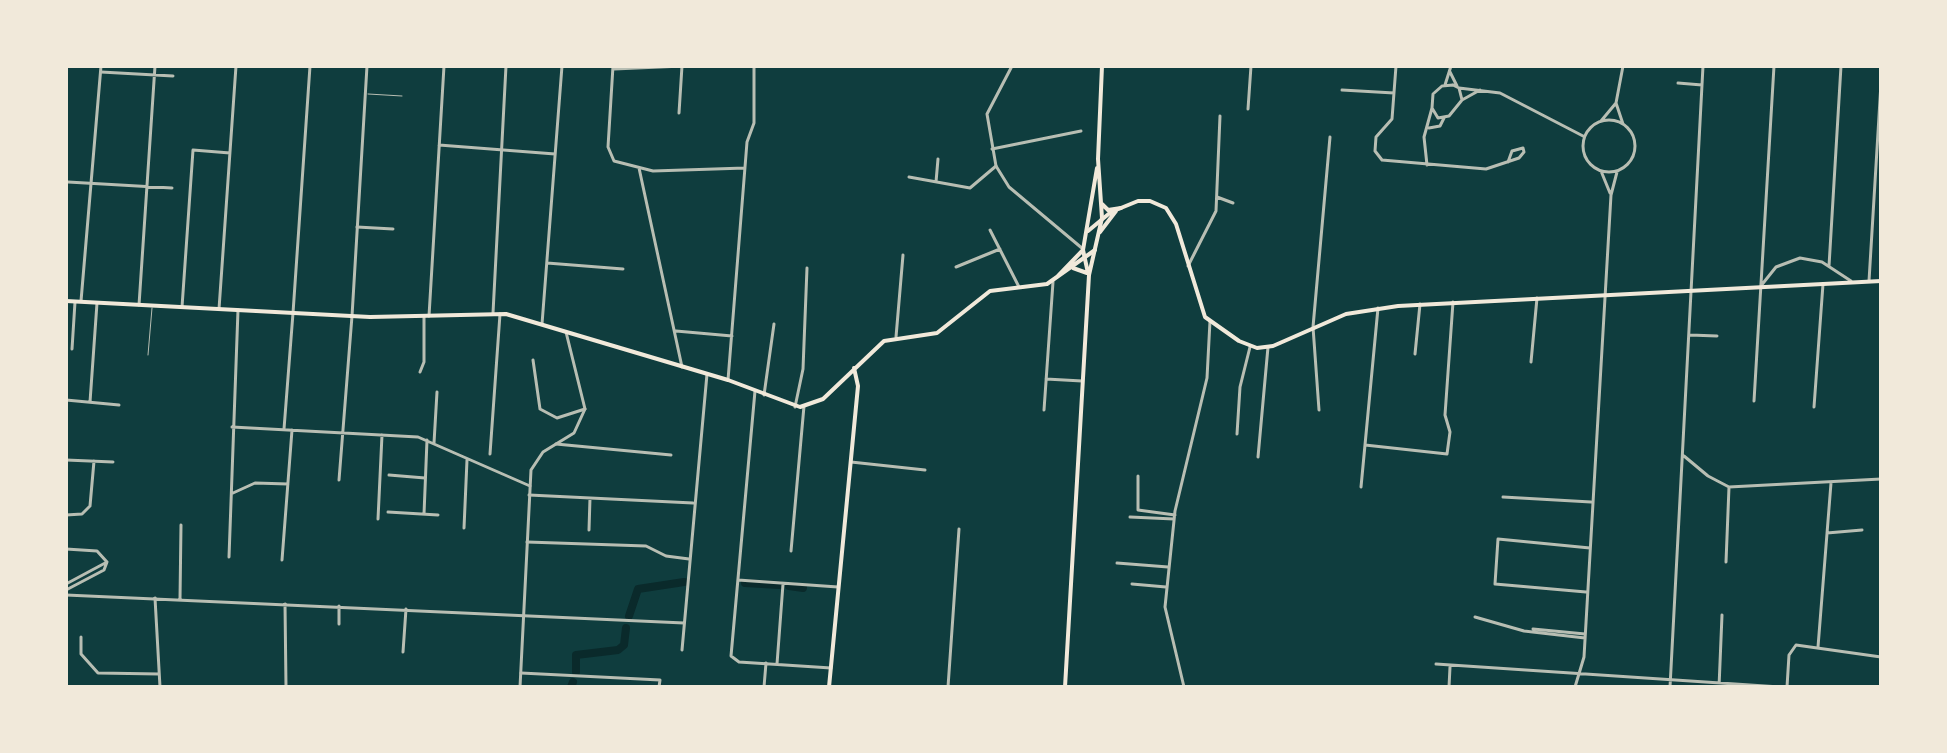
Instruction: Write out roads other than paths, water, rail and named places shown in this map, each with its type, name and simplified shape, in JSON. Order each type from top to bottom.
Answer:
[{"type":"main road","points":[[1089,275],[1083,250],[1098,159],[1102,66]]},
{"type":"main road","points":[[1065,687],[1089,275],[1102,218],[1098,159]]},
{"type":"main road","points":[[1102,204],[1108,210],[1144,201],[1166,208],[1176,224],[1202,311],[1210,321],[1250,346],[1268,347],[1313,327],[1378,308],[1881,281]]},
{"type":"main road","points":[[1088,231],[1102,218],[1121,208]]},
{"type":"main road","points":[[1100,232],[1107,220],[1121,208]]},
{"type":"main road","points":[[1088,231],[1100,232]]},
{"type":"main road","points":[[1053,282],[1083,250],[1095,250]]},
{"type":"main road","points":[[66,301],[352,316],[500,314],[728,380],[795,407],[823,399],[879,344],[896,337],[937,333],[990,291],[1053,282],[1095,250]]},
{"type":"main road","points":[[1073,268],[1089,275]]},
{"type":"main road","points":[[829,687],[858,379],[854,368]]},
{"type":"street","points":[[72,349],[101,66]]},
{"type":"street","points":[[139,305],[155,66]]},
{"type":"street","points":[[219,309],[236,66]]},
{"type":"street","points":[[284,430],[310,66]]},
{"type":"street","points":[[339,480],[367,66]]},
{"type":"street","points":[[420,372],[424,362],[444,66]]},
{"type":"street","points":[[493,313],[506,66]]},
{"type":"street","points":[[542,324],[562,66]]},
{"type":"street","points":[[679,113],[682,66],[613,67],[608,147],[614,161],[660,171],[745,168]]},
{"type":"street","points":[[728,380],[747,142],[754,123],[754,66]]},
{"type":"street","points":[[1012,66],[987,114],[996,166],[1009,187],[1083,250]]},
{"type":"street","points":[[1248,109],[1251,66]]},
{"type":"street","points":[[1396,66],[1392,119],[1377,133],[1375,151],[1387,162],[1486,169],[1521,156]]},
{"type":"street","points":[[1583,136],[1616,103],[1623,66]]},
{"type":"street","points":[[1670,687],[1703,66]]},
{"type":"street","points":[[1754,401],[1774,66]]},
{"type":"street","points":[[1829,266],[1841,66]]},
{"type":"street","points":[[1427,165],[1424,137],[1429,128],[1433,94],[1445,85],[1451,69]]},
{"type":"street","points":[[1451,69],[1462,100]]},
{"type":"street","points":[[101,72],[173,76]]},
{"type":"street","points":[[1678,83],[1702,85]]},
{"type":"street","points":[[1869,281],[1881,83]]},
{"type":"street","points":[[1445,85],[1500,93],[1583,136]]},
{"type":"street","points":[[1429,128],[1440,126],[1462,100],[1484,89]]},
{"type":"street","points":[[1342,90],[1394,93]]},
{"type":"street","points":[[1575,687],[1580,674],[1585,636],[1611,195],[1617,172],[1636,150],[1634,138],[1623,124],[1616,103]]},
{"type":"street","points":[[1432,108],[1438,118],[1444,118]]},
{"type":"street","points":[[1188,267],[1215,215],[1220,116]]},
{"type":"street","points":[[1601,121],[1623,124]]},
{"type":"street","points":[[992,149],[1081,131]]},
{"type":"street","points":[[1583,136],[1584,152],[1601,171],[1611,195]]},
{"type":"street","points":[[1319,410],[1313,327],[1330,137]]},
{"type":"street","points":[[439,145],[555,154]]},
{"type":"street","points":[[1512,151],[1523,148],[1521,156]]},
{"type":"street","points":[[182,307],[193,150],[230,153]]},
{"type":"street","points":[[1508,162],[1512,151]]},
{"type":"street","points":[[1512,151],[1521,156]]},
{"type":"street","points":[[936,182],[938,159]]},
{"type":"street","points":[[909,177],[973,187],[996,166]]},
{"type":"street","points":[[639,168],[682,367]]},
{"type":"street","points":[[1601,171],[1617,172]]},
{"type":"street","points":[[68,182],[172,188]]},
{"type":"street","points":[[1217,197],[1233,203]]},
{"type":"street","points":[[357,227],[393,229]]},
{"type":"street","points":[[990,230],[1019,287]]},
{"type":"street","points":[[1073,240],[1085,240]]},
{"type":"street","points":[[956,267],[1000,249]]},
{"type":"street","points":[[896,337],[903,255]]},
{"type":"street","points":[[1760,287],[1776,267],[1792,259],[1807,258],[1829,266],[1852,282]]},
{"type":"street","points":[[547,262],[623,269]]},
{"type":"street","points":[[795,407],[802,376],[807,268]]},
{"type":"street","points":[[1044,410],[1053,282]]},
{"type":"street","points":[[1814,407],[1823,284]]},
{"type":"street","points":[[1531,362],[1537,298]]},
{"type":"street","points":[[1365,445],[1447,454],[1450,432],[1445,415],[1453,302]]},
{"type":"street","points":[[90,402],[97,303]]},
{"type":"street","points":[[1415,354],[1420,304]]},
{"type":"street","points":[[1361,487],[1378,308]]},
{"type":"street","points":[[229,557],[238,310]]},
{"type":"street","points":[[490,454],[500,314]]},
{"type":"street","points":[[1184,687],[1165,614],[1166,587],[1174,517],[1207,378],[1210,321]]},
{"type":"street","points":[[764,395],[774,324]]},
{"type":"street","points":[[676,331],[732,336]]},
{"type":"street","points":[[520,687],[529,495],[535,461],[578,428],[585,409],[566,332]]},
{"type":"street","points":[[1690,335],[1717,336]]},
{"type":"street","points":[[1237,434],[1240,387],[1250,346]]},
{"type":"street","points":[[1258,457],[1268,347]]},
{"type":"street","points":[[533,360],[540,409],[557,418],[585,409]]},
{"type":"street","points":[[682,650],[707,374]]},
{"type":"street","points":[[1046,379],[1083,381]]},
{"type":"street","points":[[755,391],[731,652],[733,659],[831,668]]},
{"type":"street","points":[[434,443],[437,392]]},
{"type":"street","points":[[66,400],[119,405]]},
{"type":"street","points":[[791,551],[804,406]]},
{"type":"street","points":[[232,427],[427,440],[530,486]]},
{"type":"street","points":[[282,560],[292,430]]},
{"type":"street","points":[[378,519],[382,435]]},
{"type":"street","points":[[424,514],[427,440]]},
{"type":"street","points":[[556,444],[671,455]]},
{"type":"street","points":[[1684,456],[1708,476],[1729,487],[1881,479]]},
{"type":"street","points":[[464,528],[467,458]]},
{"type":"street","points":[[66,460],[113,462]]},
{"type":"street","points":[[66,515],[82,514],[90,506],[94,461]]},
{"type":"street","points":[[851,462],[925,470]]},
{"type":"street","points":[[389,475],[425,478]]},
{"type":"street","points":[[1138,476],[1138,510],[1174,517]]},
{"type":"street","points":[[1818,647],[1831,482]]},
{"type":"street","points":[[233,493],[255,483],[288,484]]},
{"type":"street","points":[[1726,562],[1729,487]]},
{"type":"street","points":[[529,495],[695,503]]},
{"type":"street","points":[[1503,497],[1593,502]]},
{"type":"street","points":[[589,530],[590,498]]},
{"type":"street","points":[[388,512],[438,515]]},
{"type":"street","points":[[1130,517],[1174,517]]},
{"type":"street","points":[[180,599],[181,525]]},
{"type":"street","points":[[948,687],[959,529]]},
{"type":"street","points":[[1827,533],[1862,530]]},
{"type":"street","points":[[1587,592],[1495,584],[1498,539],[1590,548]]},
{"type":"street","points":[[527,542],[646,546],[666,556],[690,559]]},
{"type":"street","points":[[66,546],[97,551],[107,562]]},
{"type":"street","points":[[66,584],[107,562]]},
{"type":"street","points":[[66,593],[104,570],[107,562]]},
{"type":"street","points":[[1117,563],[1168,567]]},
{"type":"street","points":[[738,580],[839,587]]},
{"type":"street","points":[[777,664],[783,583]]},
{"type":"street","points":[[1132,584],[1166,587]]},
{"type":"street","points":[[66,593],[684,623]]},
{"type":"street","points":[[155,598],[160,687]]},
{"type":"street","points":[[285,604],[286,687]]},
{"type":"street","points":[[339,606],[339,624]]},
{"type":"street","points":[[403,652],[406,609]]},
{"type":"street","points":[[1719,685],[1722,615]]},
{"type":"street","points":[[1475,617],[1533,633],[1585,636]]},
{"type":"street","points":[[1533,629],[1585,636]]},
{"type":"street","points":[[81,637],[81,654],[98,673],[159,674]]},
{"type":"street","points":[[1787,687],[1793,647],[1801,644],[1881,657]]},
{"type":"street","points":[[764,687],[766,663]]},
{"type":"street","points":[[1436,664],[1780,687]]},
{"type":"street","points":[[1449,687],[1450,666]]},
{"type":"street","points":[[521,673],[660,680],[659,687]]},
{"type":"lane","points":[[365,94],[402,96]]},
{"type":"lane","points":[[148,355],[152,306]]},
{"type":"waterway","points":[[629,616],[638,589],[684,582]]},
{"type":"waterway","points":[[745,583],[779,585]]},
{"type":"waterway","points":[[789,586],[803,588]]},
{"type":"waterway","points":[[576,672],[576,655],[618,650],[624,645],[626,628]]},
{"type":"waterway","points":[[571,687],[573,682]]}]
